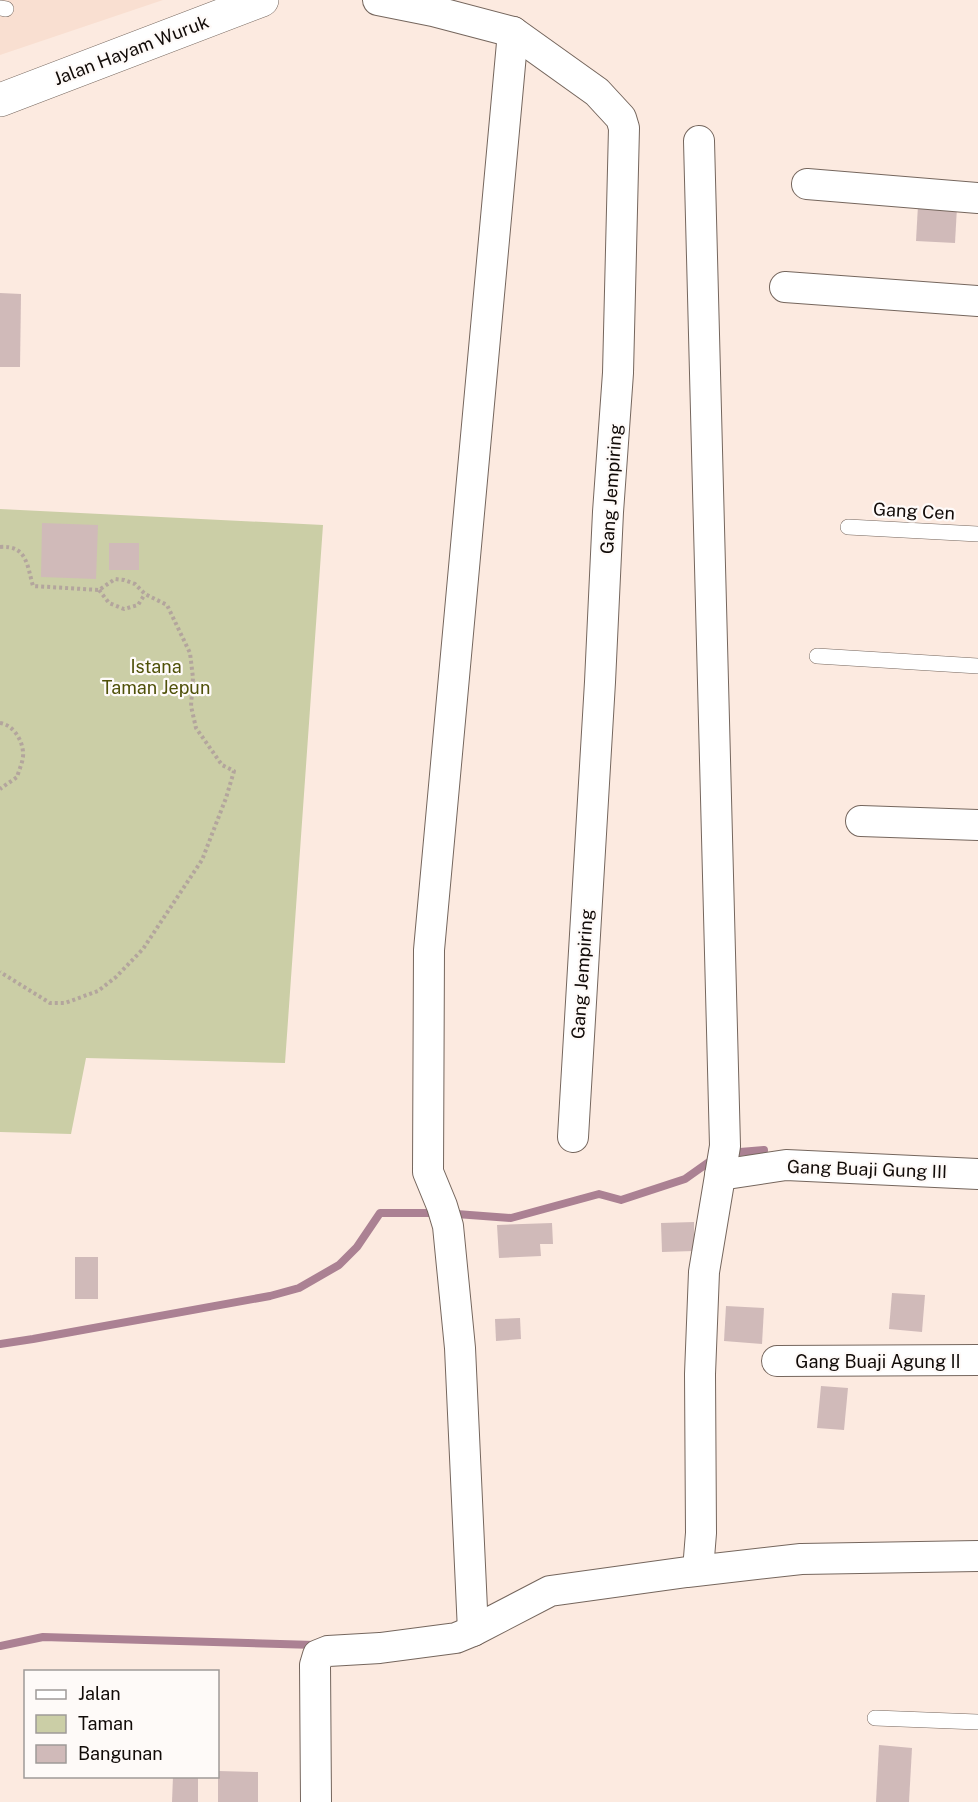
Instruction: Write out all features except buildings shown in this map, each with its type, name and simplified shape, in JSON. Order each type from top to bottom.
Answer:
[{"type":"main road","name":"Jalan Hayam Wuruk","points":[[0,100],[262,0]]},
{"type":"street","name":"Gang Jempiring","points":[[378,0],[433,11],[513,32],[597,92],[621,118],[624,128],[618,373],[608,512],[573,1137]]},
{"type":"street","points":[[473,1631],[460,1348],[445,1216],[428,1172],[429,950],[513,32]]},
{"type":"street","points":[[698,1570],[701,1533],[700,1374],[704,1272],[722,1163],[699,141]]},
{"type":"street","points":[[807,184],[978,198]]},
{"type":"street","points":[[785,288],[978,301]]},
{"type":"street","points":[[861,821],[978,825]]},
{"type":"street","name":"Gang Buaji Gung III","points":[[722,1163],[978,1174]]},
{"type":"street","name":"Gang Buaji Agung II","points":[[777,1361],[978,1360]]},
{"type":"street","points":[[316,1802],[315,1665],[318,1655],[327,1651],[380,1648],[456,1638],[550,1591],[698,1570],[801,1559],[978,1556]]},
{"type":"lane","name":"Gang Cen","points":[[848,527],[978,534]]},
{"type":"lane","points":[[816,657],[978,666]]},
{"type":"lane","points":[[875,1718],[978,1722]]},
{"type":"path","points":[[0,547],[11,546],[24,555],[33,586],[99,590],[115,579],[124,579],[135,584],[145,594],[167,605],[190,653],[194,678],[191,706],[196,728],[222,765],[234,771],[202,860],[143,949],[116,977],[98,991],[65,1003],[50,1003],[0,972]]},
{"type":"path","points":[[99,590],[109,603],[124,609],[138,605],[145,594]]},
{"type":"path","points":[[0,723],[8,724],[17,735],[24,753],[17,777],[0,789]]},
{"type":"shaded area","points":[[0,0],[163,0],[0,55]]},
{"type":"green space","name":"Istana Taman Jepun","points":[[0,509],[323,525],[285,1063],[86,1058],[71,1134],[0,1132]]},
{"type":"waterway","points":[[728,1153],[764,1150]]},
{"type":"waterway","points":[[0,1344],[270,1296],[299,1288],[339,1265],[357,1247],[380,1213],[443,1213],[511,1218],[599,1194],[621,1200],[685,1179],[716,1157]]},
{"type":"waterway","points":[[0,1646],[43,1637],[315,1645]]}]
